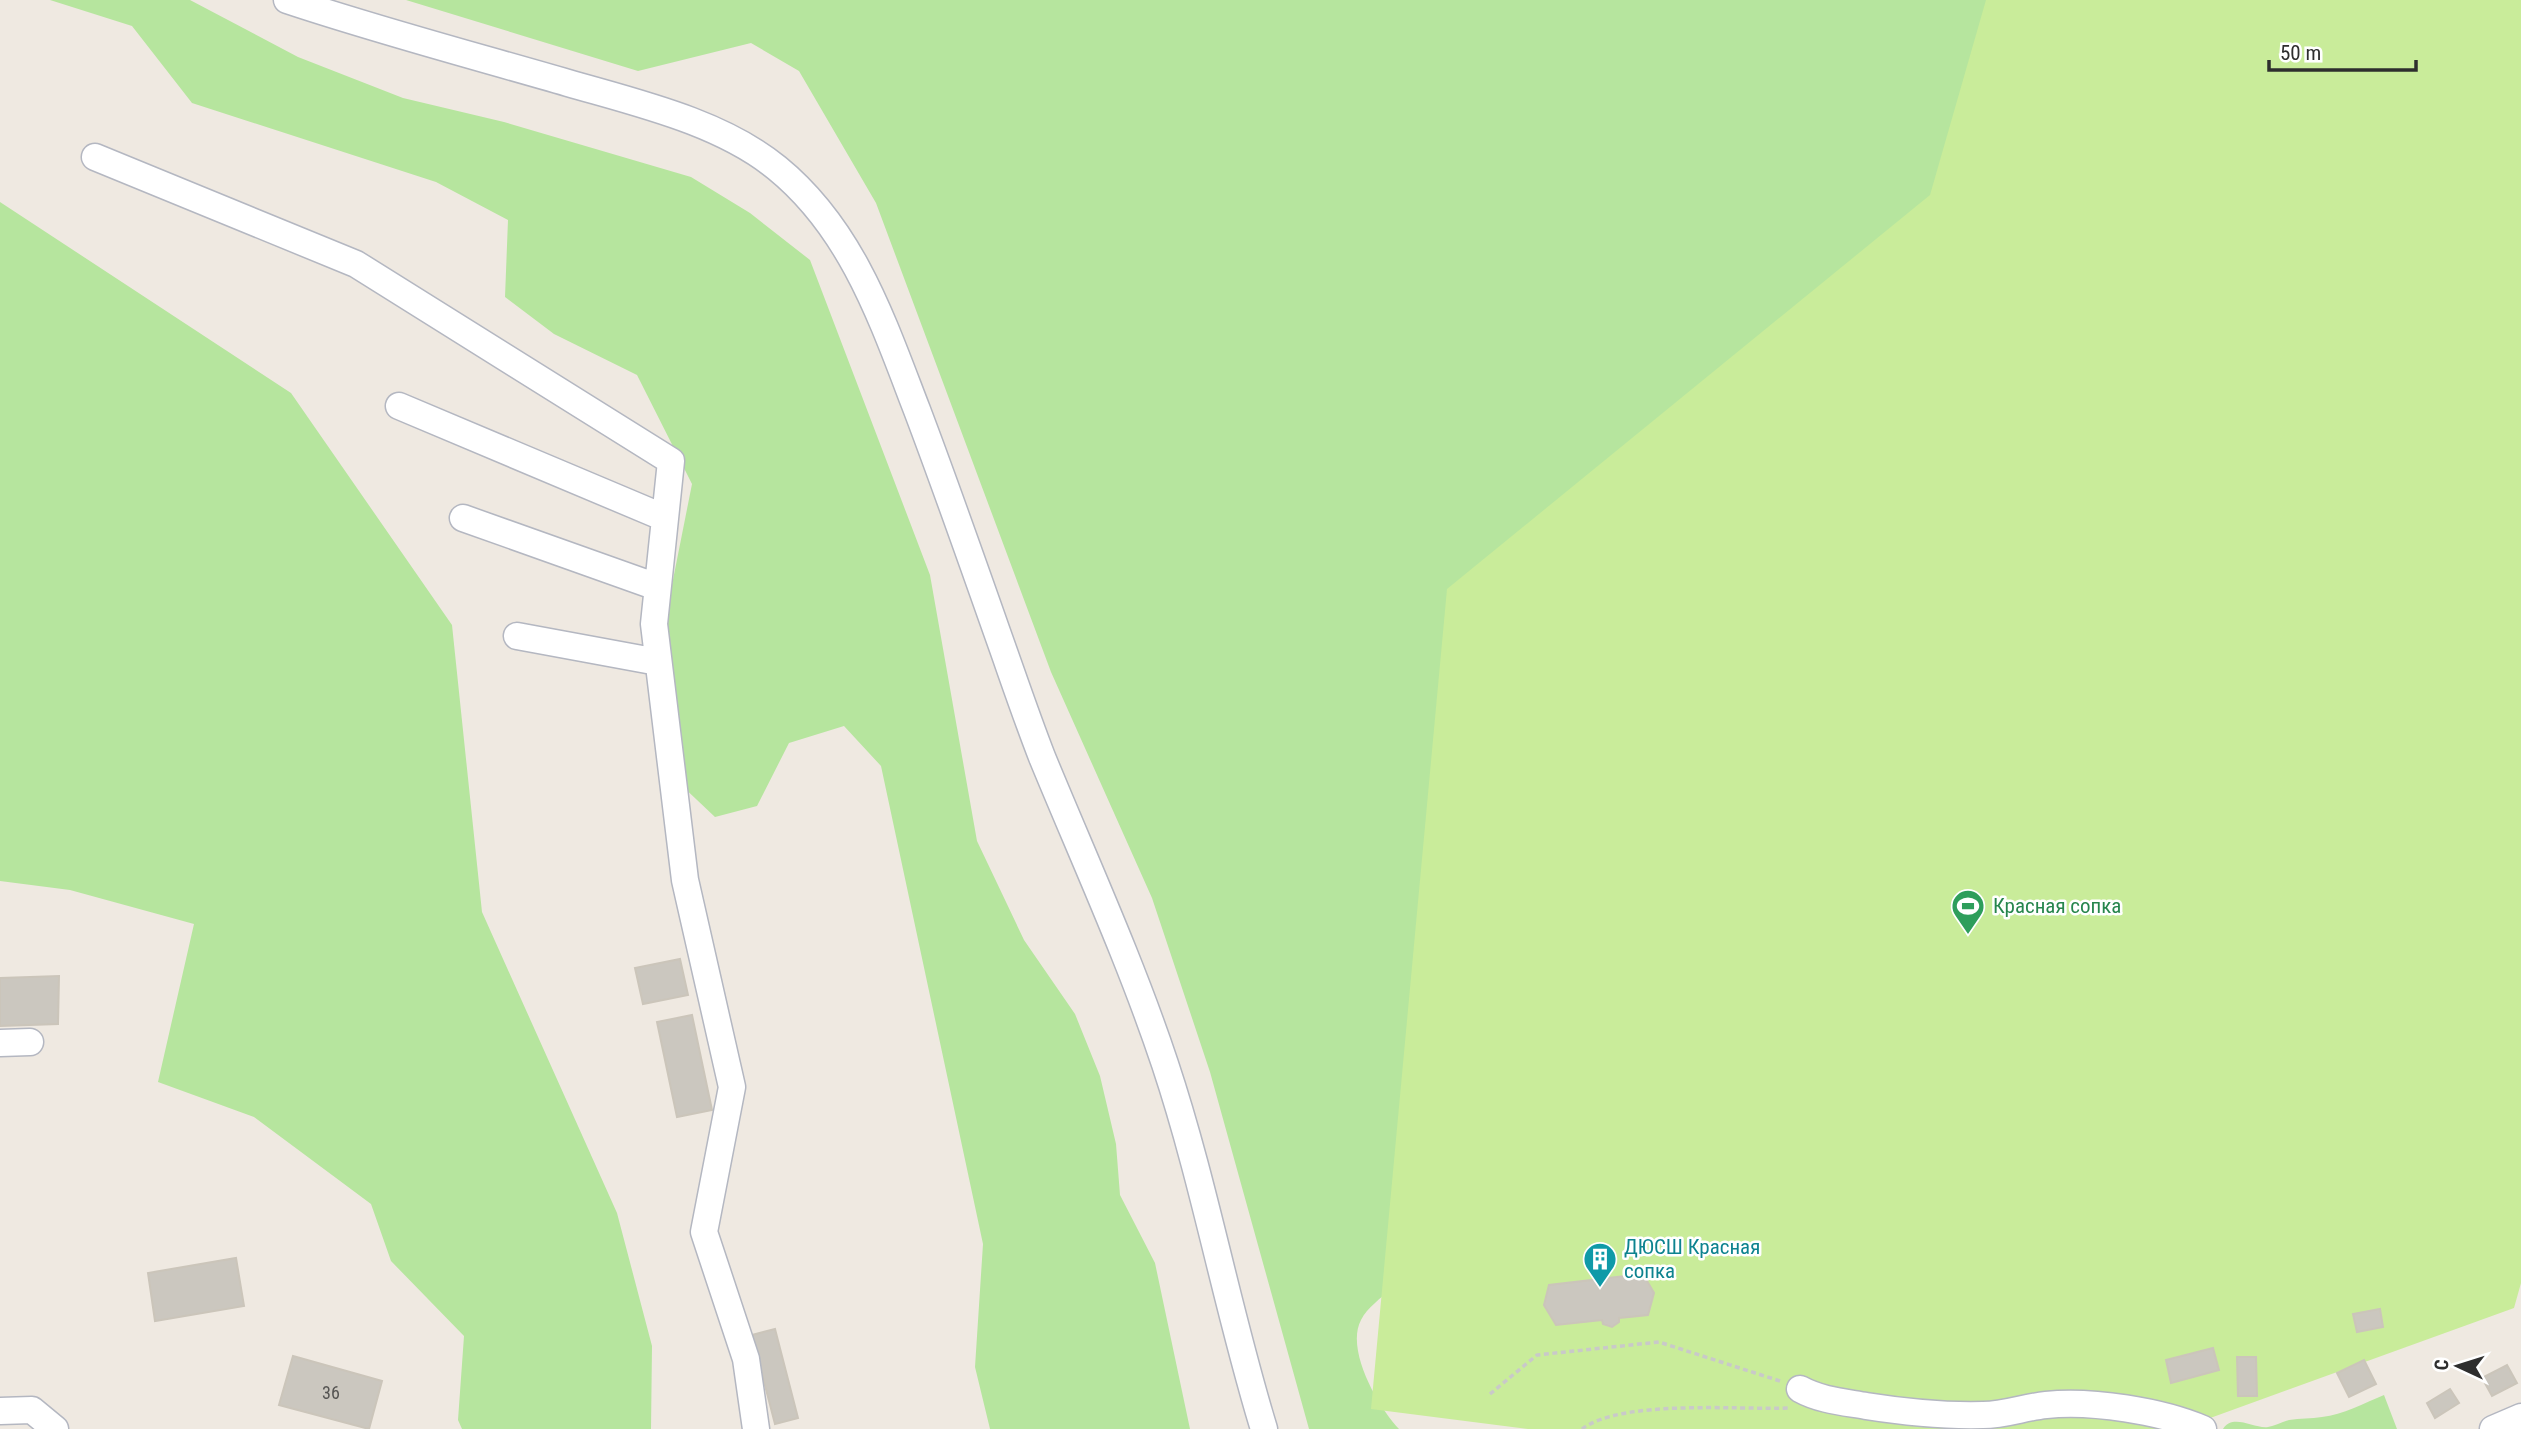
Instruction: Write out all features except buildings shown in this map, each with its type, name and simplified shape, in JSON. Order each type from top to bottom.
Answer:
[{"type":"street","points":[[287,0],[395,34],[641,104],[709,129],[743,144],[777,168],[806,195],[837,234],[877,305],[1040,752],[1158,1043],[1183,1124],[1264,1429]]},
{"type":"street","points":[[95,157],[356,264],[671,461],[654,624],[685,880],[732,1087],[704,1232],[746,1359],[756,1429]]},
{"type":"street","points":[[399,406],[665,518]]},
{"type":"street","points":[[463,518],[657,587]]},
{"type":"street","points":[[517,636],[658,662]]},
{"type":"street","points":[[0,1044],[30,1042]]},
{"type":"street","points":[[1800,1389],[1827,1399],[1885,1409],[1981,1415],[2046,1405],[2119,1408],[2163,1415],[2203,1429]]},
{"type":"street","points":[[0,1411],[32,1410],[55,1429]]},
{"type":"street","points":[[2493,1429],[2521,1417]]},
{"type":"path","points":[[1490,1394],[1537,1355],[1659,1342],[1800,1389],[1802,1395],[1800,1405],[1792,1408],[1705,1408],[1630,1413],[1598,1419],[1582,1429]]},
{"type":"green space","points":[[50,0],[190,0],[298,57],[403,98],[504,122],[691,177],[750,213],[810,260],[930,575],[977,841],[1024,940],[1075,1014],[1100,1076],[1116,1144],[1120,1195],[1155,1263],[1190,1429],[990,1429],[975,1367],[983,1244],[881,766],[844,726],[789,743],[757,806],[715,817],[678,782],[664,625],[692,484],[637,375],[554,334],[505,297],[508,220],[436,182],[192,103],[132,26]]},
{"type":"green space","points":[[406,0],[2042,0],[1391,1289],[1370,1307],[1361,1320],[1357,1332],[1357,1347],[1366,1378],[1382,1407],[1399,1429],[1309,1429],[1210,1072],[1152,898],[1051,672],[876,203],[799,71],[751,43],[638,71]]},
{"type":"green space","name":"Красная сопка","points":[[1986,0],[2521,0],[2521,1283],[2514,1308],[2180,1429],[1528,1429],[1371,1409],[1447,589],[1930,195]]},
{"type":"green space","points":[[0,202],[291,393],[452,625],[482,912],[617,1213],[652,1346],[651,1429],[462,1429],[458,1420],[464,1336],[391,1261],[371,1204],[254,1117],[158,1082],[194,924],[70,890],[0,881]]},
{"type":"green space","points":[[2384,1395],[2397,1429],[2223,1429],[2232,1422],[2268,1427],[2289,1420],[2330,1416]]},
{"type":"place","name":"Красная сопка","points":[[1968,936]]},
{"type":"place","name":"ДЮСШ Красная сопка","points":[[1600,1289]]}]
